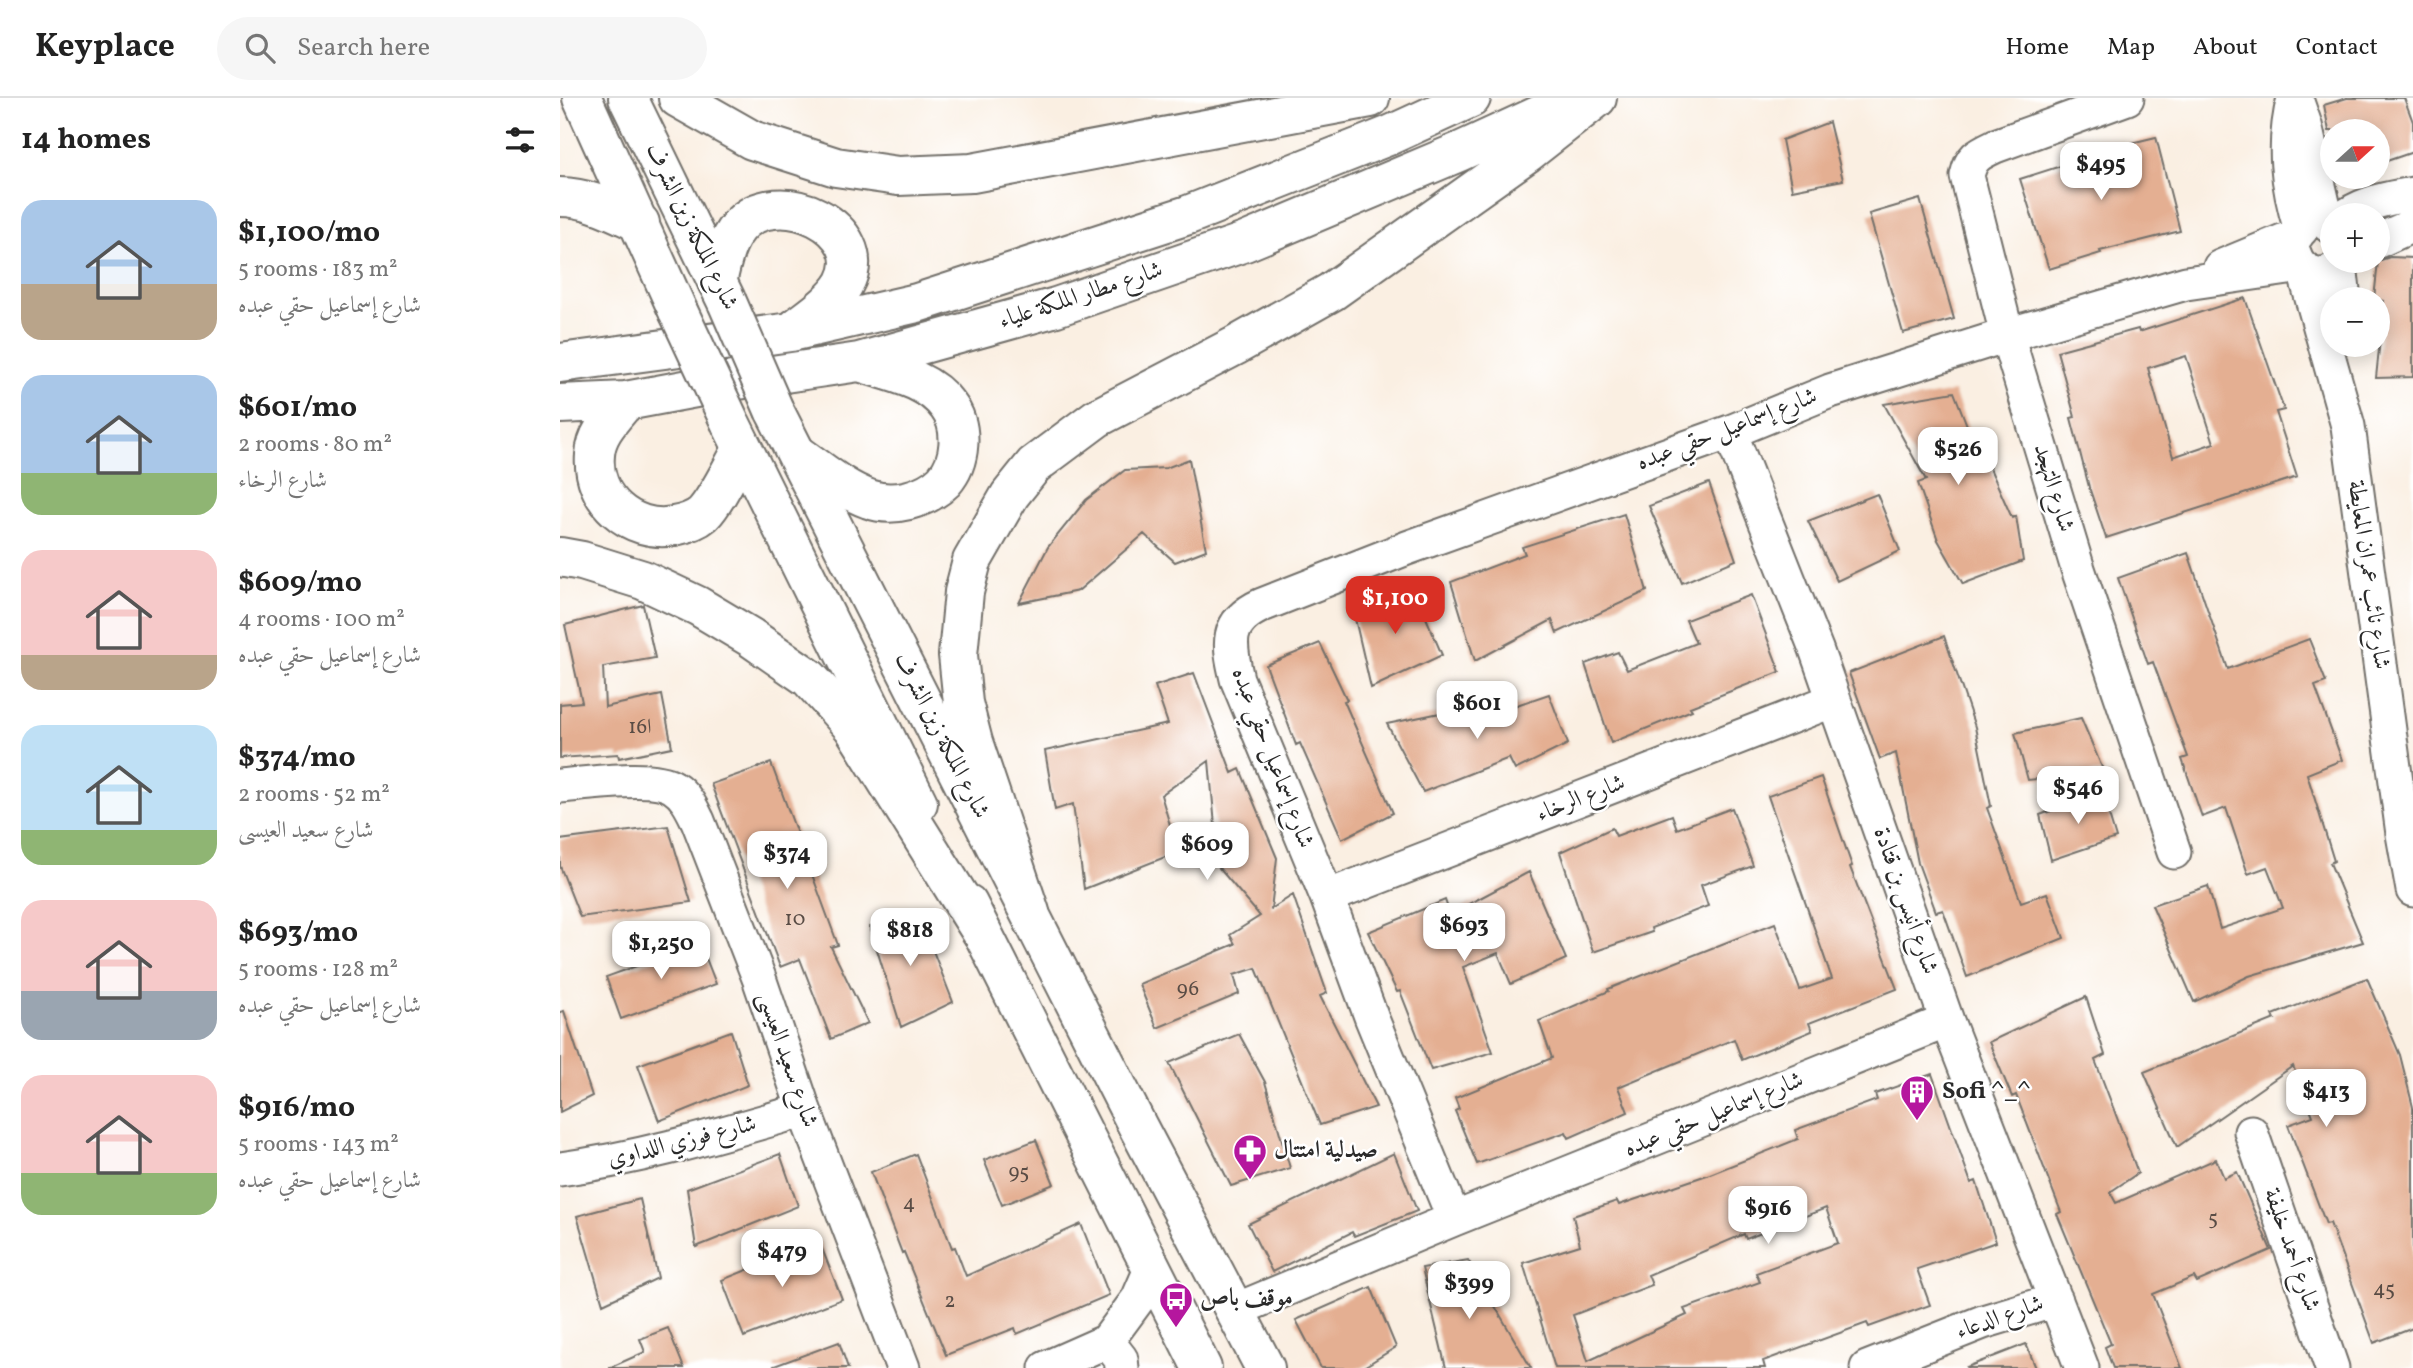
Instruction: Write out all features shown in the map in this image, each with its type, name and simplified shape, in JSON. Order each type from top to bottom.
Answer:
[{"type":"main road","name":"شارع الملكة زين الشرف","points":[[582,98],[736,436],[982,933],[1202,1368]]},
{"type":"main road","name":"شارع الملكة زين الشرف","points":[[628,98],[722,292],[774,410],[1138,1127],[1265,1368]]},
{"type":"main road","points":[[678,98],[752,141],[836,167],[898,176],[972,173],[1370,98]]},
{"type":"main road","name":"شارع مطار الملكة علياء","points":[[560,363],[791,332],[917,303],[1188,215],[1388,136],[1471,98]]},
{"type":"main road","name":"شارع مطار الملكة علياء","points":[[560,404],[626,401],[738,380],[859,362],[1056,307],[1245,242],[1459,152],[1577,98]]},
{"type":"main road","points":[[1030,912],[973,742],[963,703],[958,655],[964,592],[972,561],[1010,495],[1034,465],[1097,418],[1331,292],[1527,153],[1597,98]]},
{"type":"main road","points":[[560,197],[575,197],[602,205],[639,223]]},
{"type":"main road","points":[[722,292],[723,254],[740,225],[757,212],[786,207],[817,216],[830,226],[843,242],[850,262],[845,282],[835,296],[791,332]]},
{"type":"main road","points":[[797,454],[842,485],[870,500],[900,503],[926,493],[944,481],[958,456],[958,428],[949,407],[915,379],[859,362]]},
{"type":"main road","points":[[626,401],[604,428],[594,453],[595,476],[603,495],[614,509],[647,526],[667,527],[687,523],[703,514],[736,436]]},
{"type":"main road","points":[[560,557],[643,580],[698,606],[810,678],[853,727],[982,933]]},
{"type":"street","name":"شارع التهجد","points":[[2127,98],[1995,146],[1979,154],[1969,164],[1967,176],[2007,335],[2077,566],[2174,852]]},
{"type":"street","name":"شارع نائب عمران المعايطة","points":[[2295,98],[2305,125],[2413,890]]},
{"type":"street","points":[[2326,273],[2313,274],[2319,236],[2359,207],[2377,200],[2413,194]]},
{"type":"street","points":[[2390,236],[2413,225]]},
{"type":"street","name":"شارع إسماعيل حقي عبده","points":[[1947,1021],[1454,1219],[1372,1019],[1327,897],[1237,679],[1230,649],[1232,636],[1243,617],[1250,610],[1262,605],[1408,548],[1730,432],[1830,391],[2007,335],[2186,283],[2319,236]]},
{"type":"street","name":"شارع نائب عمران المعايطة","points":[[2348,357],[2348,426]]},
{"type":"street","name":"شارع أنيس بن قتادة","points":[[1730,432],[1834,701],[1947,1021],[2082,1368]]},
{"type":"street","name":"شارع الرخاء","points":[[1327,897],[1834,701]]},
{"type":"street","name":"شارع سعيد العيسى","points":[[560,786],[662,782],[674,787],[688,801],[758,978],[804,1110],[902,1368]]},
{"type":"street","name":"شارع فوزي اللداوي","points":[[560,1169],[593,1165],[649,1152],[804,1110]]},
{"type":"street","name":"شارع أحمد خليفة","points":[[2251,1132],[2332,1368]]},
{"type":"street","points":[[1236,1310],[1454,1219]]},
{"type":"street","points":[[1046,1368],[1115,1354],[1151,1269]]},
{"type":"street","name":"شارع الدعاء","points":[[1867,1368],[1983,1322],[2056,1300]]},
{"type":"building","points":[[2347,98],[2404,98],[2413,122],[2413,152],[2390,160],[2390,119],[2327,119],[2324,105]]},
{"type":"building","points":[[1829,122],[1843,180],[1792,190],[1782,140]]},
{"type":"building","points":[[2156,137],[2180,231],[2100,251],[2101,253],[2049,269],[2020,179],[2095,155],[2094,152]]},
{"type":"building","points":[[1920,199],[1954,319],[1903,333],[1869,214]]},
{"type":"building","points":[[2390,257],[2413,258],[2413,377],[2376,378],[2378,357],[2390,357],[2390,287],[2375,287],[2377,273],[2390,273]]},
{"type":"building","points":[[2245,298],[2284,410],[2276,412],[2297,477],[2106,538],[2089,487],[2071,418],[2075,417],[2057,351],[2138,329],[2139,332]],"holes":[[[2186,356],[2214,443],[2173,457],[2148,368]]]},
{"type":"building","points":[[1954,392],[1980,459],[1985,457],[2012,518],[2016,516],[2023,561],[1963,584],[1938,540],[1918,483],[1926,480],[1884,404]]},
{"type":"building","points":[[1189,459],[1206,550],[1175,562],[1144,534],[1078,591],[1019,603],[1048,547],[1086,500],[1125,470],[1166,468]]},
{"type":"building","points":[[1709,483],[1736,560],[1682,583],[1649,506]]},
{"type":"building","points":[[1877,494],[1900,551],[1837,581],[1808,521]]},
{"type":"building","points":[[1624,514],[1647,591],[1557,633],[1552,620],[1475,661],[1451,582],[1525,554],[1522,547]]},
{"type":"building","points":[[2188,553],[2228,669],[2309,639],[2326,682],[2315,686],[2342,760],[2307,774],[2334,861],[2330,863],[2363,942],[2249,976],[2194,1002],[2152,905],[2208,886],[2220,929],[2283,908],[2267,867],[2248,874],[2226,808],[2202,817],[2182,759],[2188,757],[2153,662],[2148,664],[2118,578]]},
{"type":"building","points":[[1413,587],[1442,655],[1371,688],[1353,610]]},
{"type":"building","points":[[1751,595],[1780,672],[1690,707],[1692,710],[1611,743],[1585,664],[1618,652],[1627,670],[1696,643],[1686,620]]},
{"type":"building","points":[[643,605],[655,658],[603,667],[605,707],[662,695],[672,747],[619,758],[618,754],[560,758],[560,704],[582,702],[565,625]]},
{"type":"building","points":[[1944,636],[1975,727],[1991,806],[1987,808],[2021,902],[2047,893],[2064,938],[1967,977],[1943,910],[1936,912],[1918,863],[1896,753],[1880,759],[1849,673]]},
{"type":"building","points":[[1320,643],[1347,700],[1344,701],[1393,813],[1342,839],[1300,743],[1296,745],[1266,665]]},
{"type":"building","points":[[1194,673],[1232,773],[1240,769],[1277,858],[1271,909],[1293,895],[1327,993],[1320,996],[1376,1107],[1320,1125],[1256,968],[1234,975],[1239,994],[1157,1028],[1139,984],[1235,944],[1230,935],[1260,916],[1219,868],[1209,761],[1161,795],[1178,852],[1084,889],[1073,804],[1055,810],[1045,751],[1168,724],[1155,686]]},
{"type":"building","points":[[1549,694],[1568,744],[1515,770],[1509,758],[1423,792],[1387,724],[1464,708],[1467,722]]},
{"type":"building","points":[[2081,718],[2104,772],[2028,780],[2015,733]]},
{"type":"building","points":[[771,763],[838,945],[831,947],[868,1023],[831,1039],[800,959],[780,967],[711,784]]},
{"type":"building","points":[[1821,777],[1852,866],[1850,867],[1897,989],[1809,1023],[1812,1031],[1742,1060],[1734,1039],[1618,1087],[1628,1112],[1569,1138],[1566,1132],[1477,1164],[1455,1111],[1459,1109],[1455,1098],[1552,1058],[1539,1021],[1609,991],[1608,989],[1775,923],[1800,990],[1832,979],[1768,796]]},
{"type":"building","points":[[2102,792],[2116,838],[2051,860],[2040,815]]},
{"type":"building","points":[[1732,808],[1753,866],[1701,885],[1708,906],[1651,928],[1652,932],[1593,952],[1560,852],[1612,828],[1616,836],[1672,815],[1677,829]]},
{"type":"building","points":[[668,826],[691,902],[580,917],[560,866],[560,840]]},
{"type":"building","points":[[1529,872],[1566,959],[1511,984],[1498,953],[1463,967],[1493,1052],[1431,1070],[1400,991],[1397,992],[1368,932],[1445,900],[1450,914]]},
{"type":"building","points":[[917,910],[953,1002],[901,1027],[870,927]]},
{"type":"building","points":[[700,943],[716,984],[621,1019],[606,977]]},
{"type":"building","points":[[2367,978],[2400,1055],[2413,1107],[2413,1328],[2374,1343],[2330,1223],[2326,1224],[2288,1125],[2313,1116],[2293,1066],[2177,1147],[2144,1072],[2275,1019],[2273,1015]]},
{"type":"building","points":[[2086,997],[2105,1055],[2095,1060],[2138,1173],[2110,1192],[2116,1203],[2216,1159],[2224,1178],[2237,1172],[2271,1250],[2197,1282],[2194,1277],[2153,1294],[2182,1368],[2113,1368],[2105,1347],[2111,1344],[2057,1214],[2061,1212],[2016,1095],[2012,1097],[1989,1042]]},
{"type":"building","points":[[564,1011],[592,1096],[560,1112],[560,1012]]},
{"type":"building","points":[[731,1031],[748,1085],[659,1121],[638,1065]]},
{"type":"building","points":[[1239,1034],[1265,1082],[1290,1168],[1231,1186],[1169,1063]]},
{"type":"building","points":[[1932,1074],[1971,1183],[1976,1181],[1996,1242],[1917,1269],[1930,1305],[1869,1327],[1867,1323],[1763,1361],[1765,1368],[1555,1368],[1523,1263],[1580,1245],[1573,1216],[1617,1201],[1619,1205],[1710,1174],[1798,1139],[1795,1130],[1877,1100],[1875,1094]],"holes":[[[1826,1208],[1838,1243],[1756,1273],[1760,1282],[1684,1309],[1687,1315],[1588,1361],[1573,1315],[1652,1285],[1648,1275],[1744,1234],[1746,1239]]]},
{"type":"building","points":[[1036,1140],[1054,1184],[1002,1205],[984,1160]]},
{"type":"building","points":[[1394,1153],[1417,1211],[1354,1236],[1352,1232],[1272,1272],[1248,1224]]},
{"type":"building","points":[[780,1154],[798,1206],[696,1247],[687,1189]]},
{"type":"building","points":[[916,1154],[952,1248],[955,1247],[966,1276],[1081,1224],[1109,1295],[1017,1334],[1015,1328],[946,1355],[871,1172]]},
{"type":"building","points":[[640,1199],[658,1278],[603,1304],[577,1216]]},
{"type":"building","points":[[819,1241],[842,1299],[744,1337],[722,1280]]},
{"type":"building","points":[[1468,1260],[1531,1368],[1446,1368],[1422,1268]]},
{"type":"building","points":[[1371,1287],[1396,1347],[1362,1368],[1321,1368],[1296,1320]]},
{"type":"building","points":[[668,1328],[684,1368],[609,1368],[645,1352],[640,1339]]},
{"type":"building","points":[[839,1342],[848,1368],[774,1366]]},
{"type":"building","points":[[2026,1344],[2036,1368],[1967,1367]]},
{"type":"place","name":"Sofi ^_^","points":[[1917,1122]]},
{"type":"place","name":"صيدلية امتتال","points":[[1250,1181]]},
{"type":"place","name":"موقف باص","points":[[1176,1329]]}]
